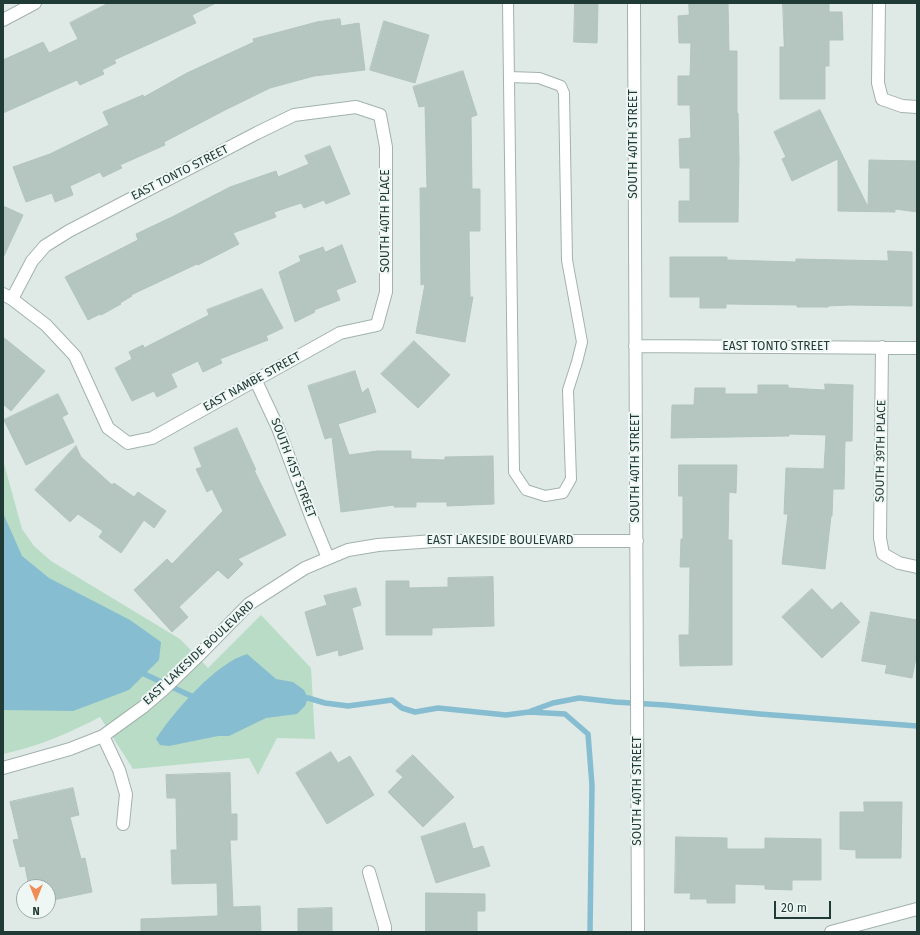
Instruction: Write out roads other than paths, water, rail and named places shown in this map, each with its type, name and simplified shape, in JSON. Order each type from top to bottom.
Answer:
[{"type":"street","points":[[3,20],[35,3]]},
{"type":"street","name":"SOUTH 40TH STREET","points":[[634,3],[638,932]]},
{"type":"street","points":[[879,3],[878,83],[882,99],[902,106],[917,107]]},
{"type":"street","name":"EAST TONTO STREET","points":[[7,297],[32,261],[45,246],[69,231],[257,133],[294,115],[356,107],[380,115]]},
{"type":"street","name":"SOUTH 40TH PLACE","points":[[377,325],[386,292],[386,148],[380,115]]},
{"type":"street","name":"EAST NAMBE STREET","points":[[7,297],[46,325],[75,356],[108,428],[128,443],[152,438],[340,333],[377,325]]},
{"type":"street","name":"EAST TONTO STREET","points":[[635,346],[917,348]]},
{"type":"street","name":"SOUTH 39TH PLACE","points":[[882,347],[880,538],[882,554],[899,563],[917,567]]},
{"type":"street","name":"SOUTH 41ST STREET","points":[[255,380],[278,428],[328,558]]},
{"type":"street","name":"EAST LAKESIDE BOULEVARD","points":[[3,768],[70,749],[103,736],[143,707],[164,689],[250,604],[305,568],[348,550],[378,545],[434,541],[637,541]]},
{"type":"street","points":[[103,736],[119,770],[126,794],[124,824]]},
{"type":"street","points":[[369,872],[385,927],[385,932]]},
{"type":"street","points":[[831,932],[917,909]]},
{"type":"lane","points":[[508,3],[514,472],[526,490],[545,496],[562,493],[570,479],[568,390],[582,342],[567,260],[564,93],[561,86],[539,78],[509,77]]},
{"type":"water","points":[[3,513],[22,556],[49,578],[130,620],[161,642],[159,660],[129,690],[73,711],[3,710]]},
{"type":"water","points":[[247,654],[276,679],[293,682],[304,690],[308,698],[305,706],[297,714],[266,718],[229,736],[218,736],[169,746],[160,745],[156,739],[173,715],[197,689],[222,667]]},
{"type":"waterway","points":[[138,671],[198,698]]},
{"type":"waterway","points":[[302,698],[348,706],[392,700],[402,708],[415,712],[438,708],[506,715],[529,712],[565,714],[588,734],[592,785],[590,932]]},
{"type":"waterway","points":[[531,711],[553,703],[579,698],[917,726]]}]
